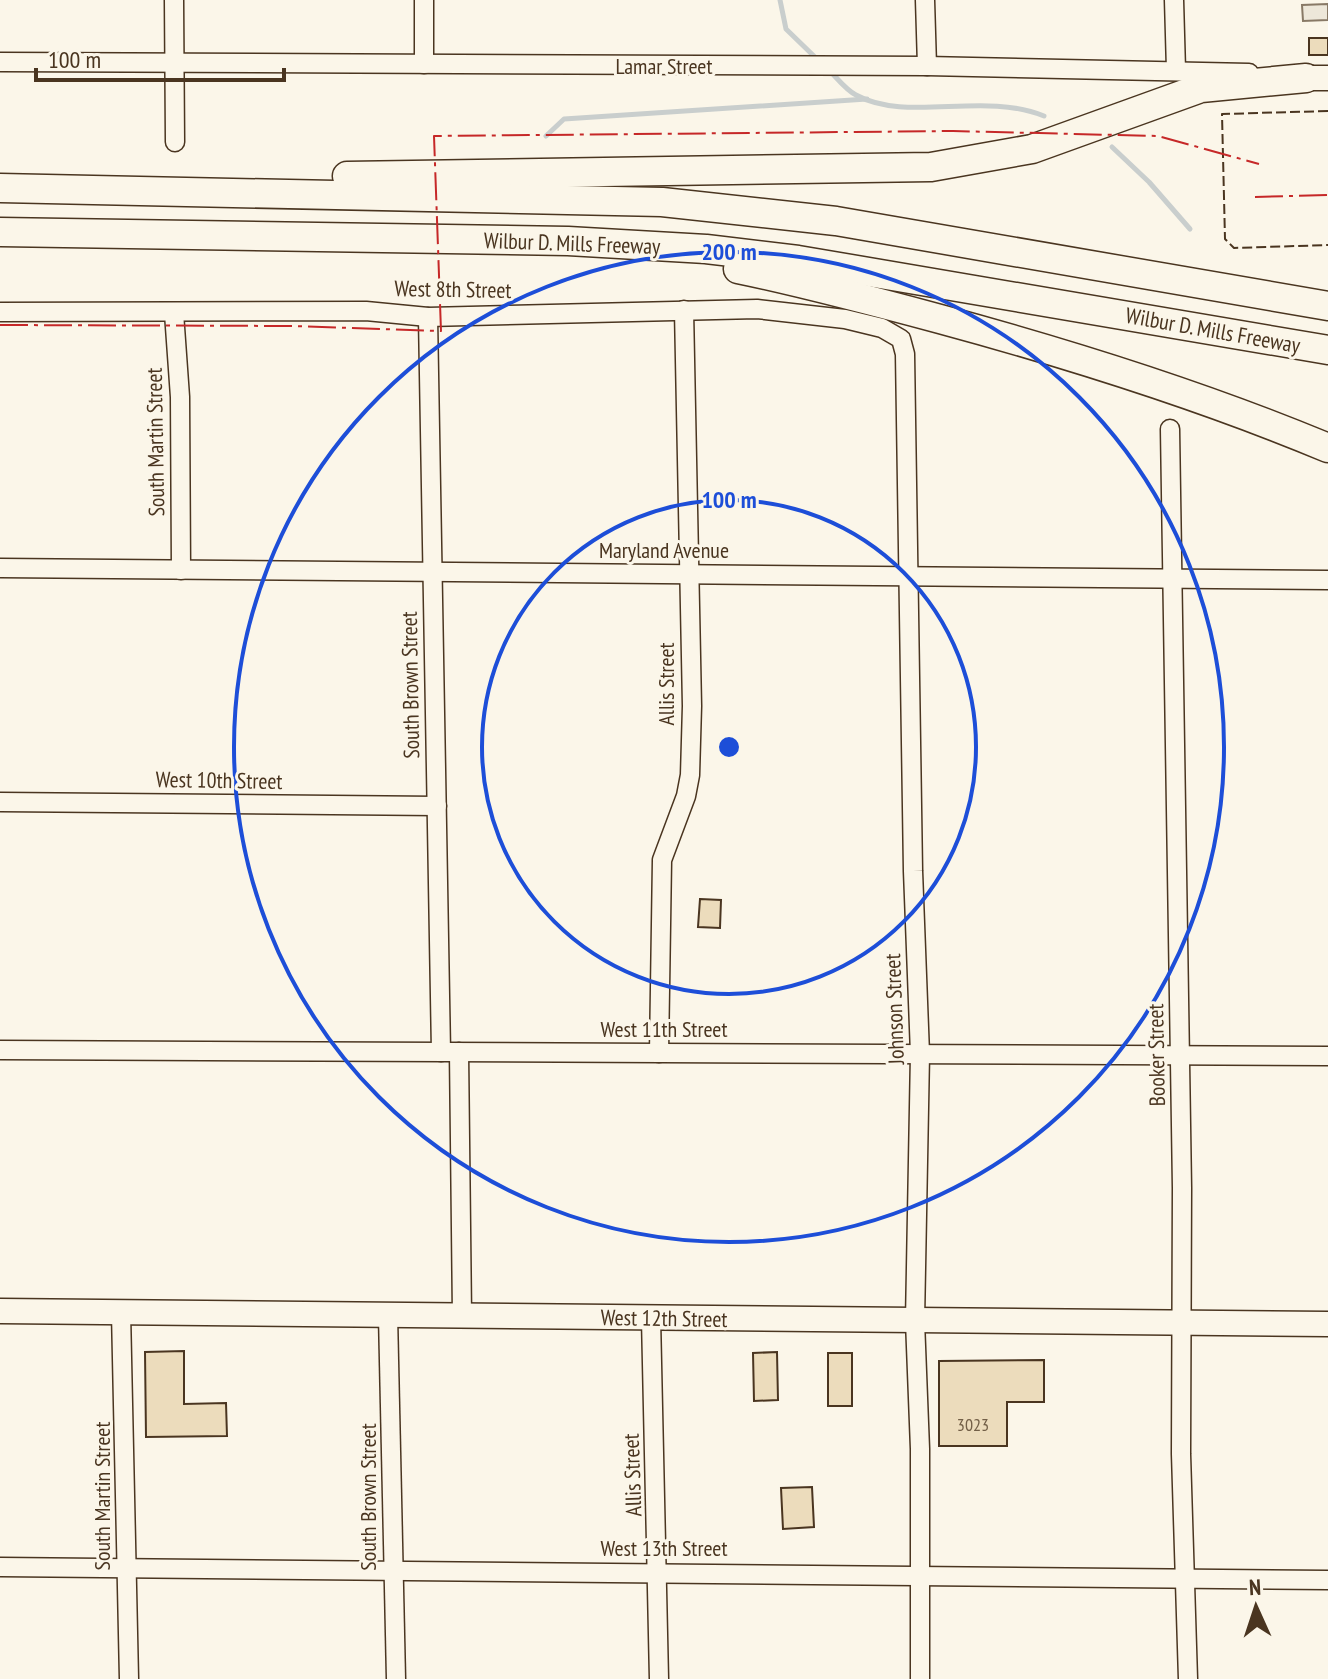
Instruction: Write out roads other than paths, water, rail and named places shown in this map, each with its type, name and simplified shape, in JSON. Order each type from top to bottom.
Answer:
[{"type":"highway","points":[[113,189],[385,174],[931,167],[1032,149],[1201,88],[1317,78]]},
{"type":"highway","name":"Wilbur D. Mills Freeway","points":[[0,188],[524,196],[735,208],[971,243],[1328,306]]},
{"type":"highway","name":"Wilbur D. Mills Freeway","points":[[0,232],[644,244],[798,260],[1328,350]]},
{"type":"highway","points":[[568,241],[799,281],[1067,353],[1267,421],[1328,448]]},
{"type":"main road","name":"West 12th Street","points":[[0,1311],[1328,1324]]},
{"type":"street","points":[[174,0],[175,142]]},
{"type":"street","points":[[424,0],[424,64]]},
{"type":"street","points":[[925,0],[927,66]]},
{"type":"street","points":[[1174,0],[1176,70]]},
{"type":"street","name":"Lamar Street","points":[[0,62],[927,66],[1176,70],[1317,78]]},
{"type":"street","name":"West 8th Street","points":[[0,312],[366,311],[428,317],[684,310],[801,312],[882,328],[901,339]]},
{"type":"street","name":"Allis Street","points":[[659,1053],[662,860],[686,796],[690,775],[684,310]]},
{"type":"street","name":"South Martin Street","points":[[174,313],[180,397],[181,570]]},
{"type":"street","name":"South Brown Street","points":[[428,317],[437,806],[462,1316]]},
{"type":"street","name":"Johnson Street","points":[[901,339],[905,354],[913,871],[920,1054],[915,1321],[920,1679]]},
{"type":"street","name":"Booker Street","points":[[1170,429],[1180,1055],[1179,1322],[1188,1679]]},
{"type":"street","name":"Maryland Avenue","points":[[0,568],[1328,580]]},
{"type":"street","name":"West 10th Street","points":[[0,802],[437,806]]},
{"type":"street","name":"West 11th Street","points":[[0,1050],[1328,1056]]},
{"type":"street","name":"South Martin Street","points":[[121,1312],[129,1679]]},
{"type":"street","name":"South Brown Street","points":[[388,1315],[396,1679]]},
{"type":"street","name":"Allis Street","points":[[651,1318],[659,1679]]},
{"type":"street","name":"West 13th Street","points":[[0,1567],[1328,1580]]},
{"type":"waterway","points":[[780,0],[786,29],[819,61]]},
{"type":"waterway","points":[[829,70],[852,93],[876,103],[898,107],[996,106],[1044,116]]},
{"type":"waterway","points":[[546,136],[564,119],[867,99]]},
{"type":"waterway","points":[[1112,147],[1149,182],[1190,229]]}]
